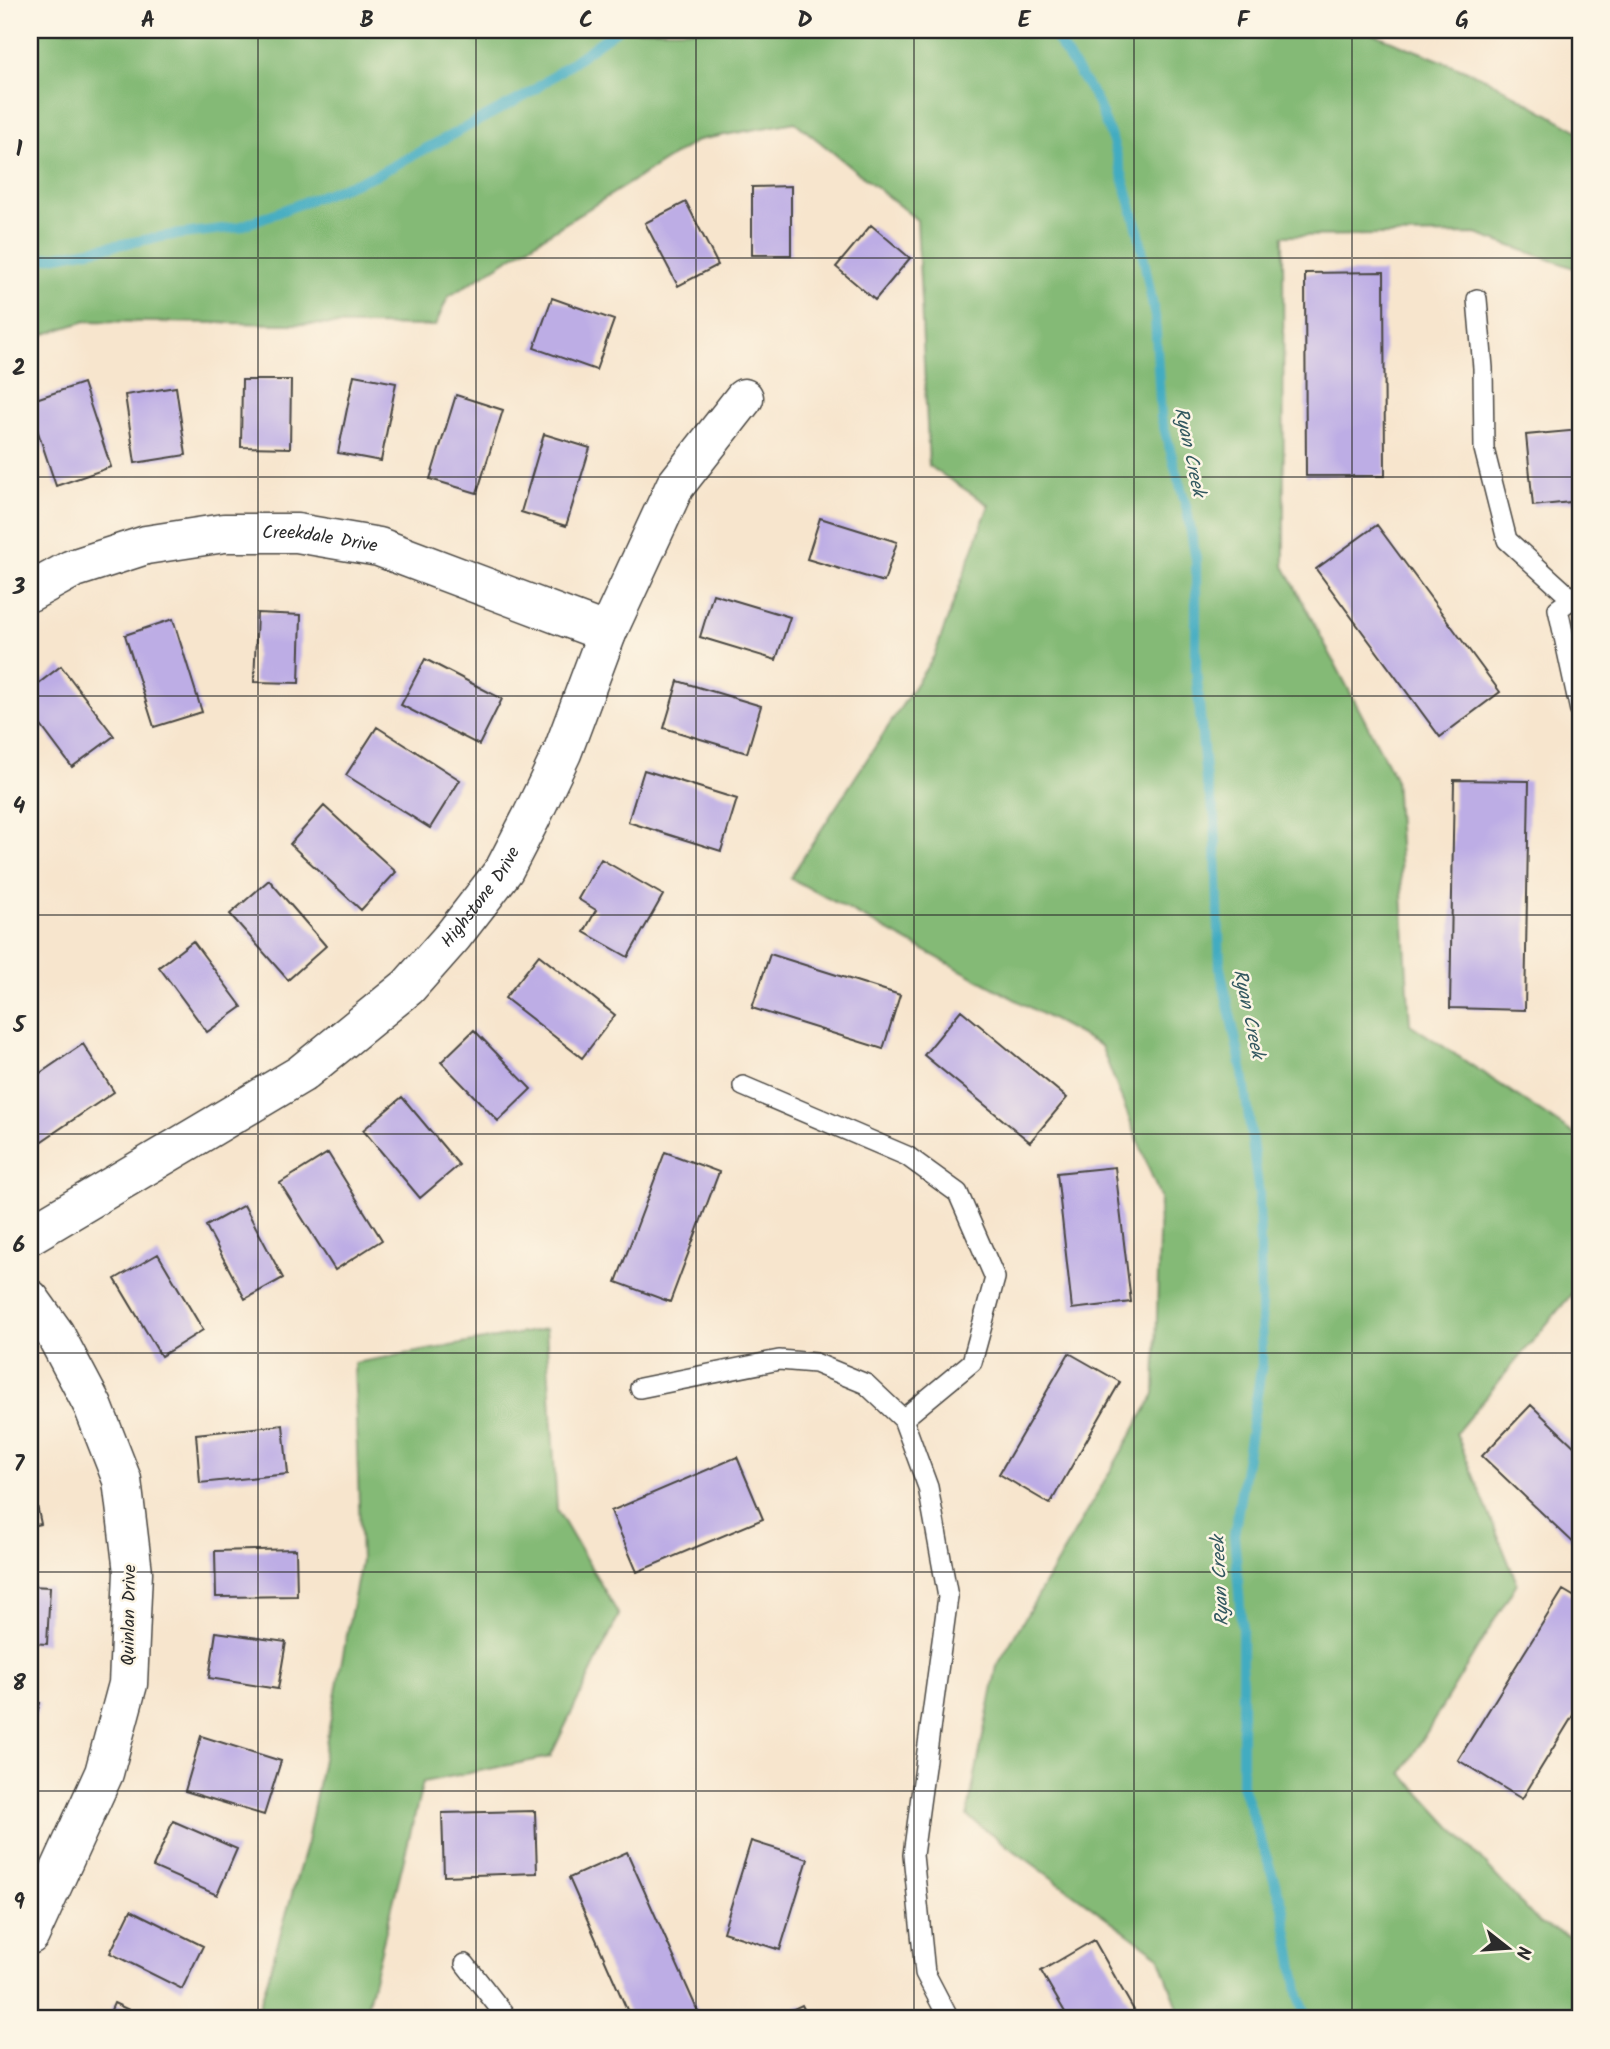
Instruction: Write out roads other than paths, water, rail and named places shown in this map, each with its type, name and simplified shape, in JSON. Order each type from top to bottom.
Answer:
[{"type":"street","name":"Highstone Drive","points":[[30,1235],[301,1074],[408,987],[453,936],[504,870],[562,753],[607,632],[675,486],[744,398]]},
{"type":"street","name":"Creekdale Drive","points":[[30,592],[72,569],[146,545],[224,533],[297,533],[379,547],[607,632]]},
{"type":"street","name":"Quinlan Drive","points":[[30,1299],[55,1334],[93,1406],[122,1479],[133,1572],[128,1684],[104,1773],[30,1936]]},
{"type":"lane","points":[[1477,299],[1483,368],[1484,449],[1507,540],[1576,596],[1558,610],[1580,711]]},
{"type":"lane","points":[[743,1086],[908,1156],[958,1193],[995,1278],[972,1362],[903,1419]]},
{"type":"lane","points":[[640,1388],[779,1360],[815,1363],[866,1384],[903,1419],[928,1487],[948,1597],[913,1855],[925,1973],[950,2019]]},
{"type":"lane","points":[[465,1964],[508,2019]]},
{"type":"waterway","points":[[30,261],[166,236],[239,227],[378,174],[527,95],[617,30]]},
{"type":"waterway","name":"Ryan Creek","points":[[1050,30],[1096,99],[1113,142],[1139,234],[1155,317],[1161,417],[1187,510],[1196,560],[1196,669],[1206,781],[1215,817],[1220,968],[1243,1073],[1259,1194],[1262,1364],[1234,1535],[1242,1629],[1242,1785],[1283,1906],[1299,1996],[1308,2019]]}]
